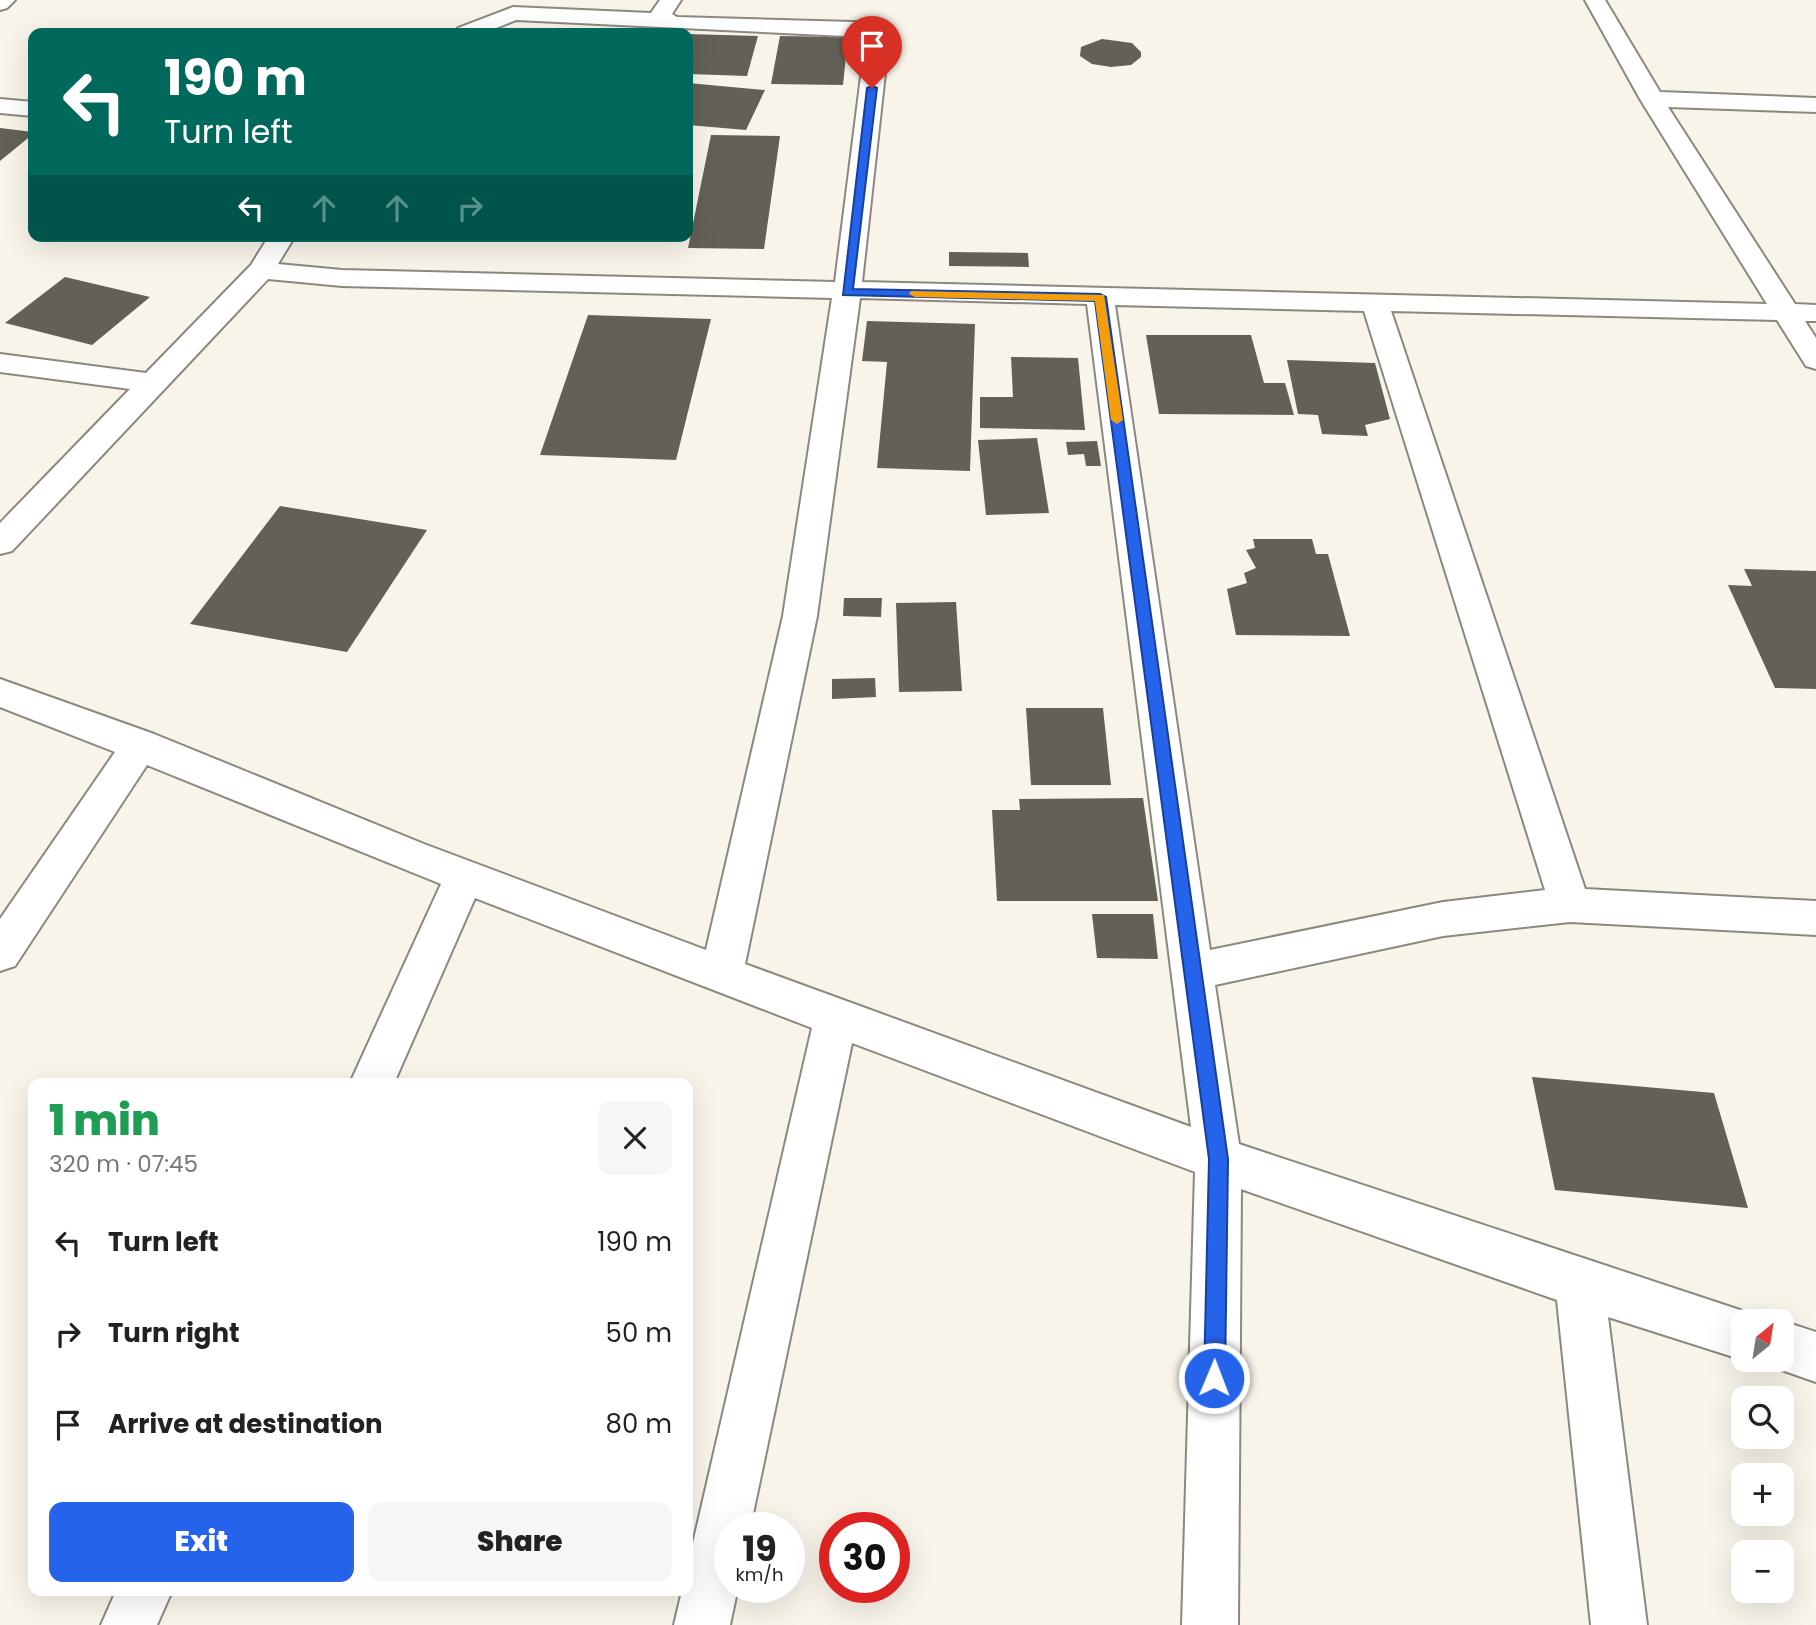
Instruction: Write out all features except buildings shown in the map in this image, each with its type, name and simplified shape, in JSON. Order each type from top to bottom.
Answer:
[{"type":"street","points":[[0,4],[5,0]]},
{"type":"street","points":[[1595,0],[1652,99],[1816,360]]},
{"type":"street","points":[[478,28],[513,13],[668,10],[673,23],[853,28],[873,32],[878,37],[847,292],[800,617],[722,972]]},
{"type":"street","points":[[1652,99],[1816,105]]},
{"type":"street","points":[[0,106],[28,109]]},
{"type":"street","points":[[1,542],[261,270],[278,242]]},
{"type":"street","points":[[261,270],[342,278],[847,292],[1816,313]]},
{"type":"street","points":[[1100,297],[1218,1159],[1210,1625]]},
{"type":"street","points":[[1375,303],[1570,905]]},
{"type":"street","points":[[0,363],[153,383]]},
{"type":"street","points":[[0,693],[141,744],[465,876],[1218,1159],[1580,1284],[1731,1331]]},
{"type":"street","points":[[0,953],[141,744]]},
{"type":"street","points":[[374,1078],[465,876]]},
{"type":"street","points":[[1191,972],[1443,919],[1570,905],[1816,918]]},
{"type":"street","points":[[702,1625],[836,1016]]},
{"type":"street","points":[[1580,1284],[1619,1625]]},
{"type":"street","points":[[1794,1350],[1816,1357]]},
{"type":"street","points":[[128,1625],[142,1596]]},
{"type":"slow traffic","points":[[915,294],[1100,297],[1117,420]]},
{"type":"route","points":[[872,88],[847,292],[1100,297],[1218,1159],[1214,1378]]}]
